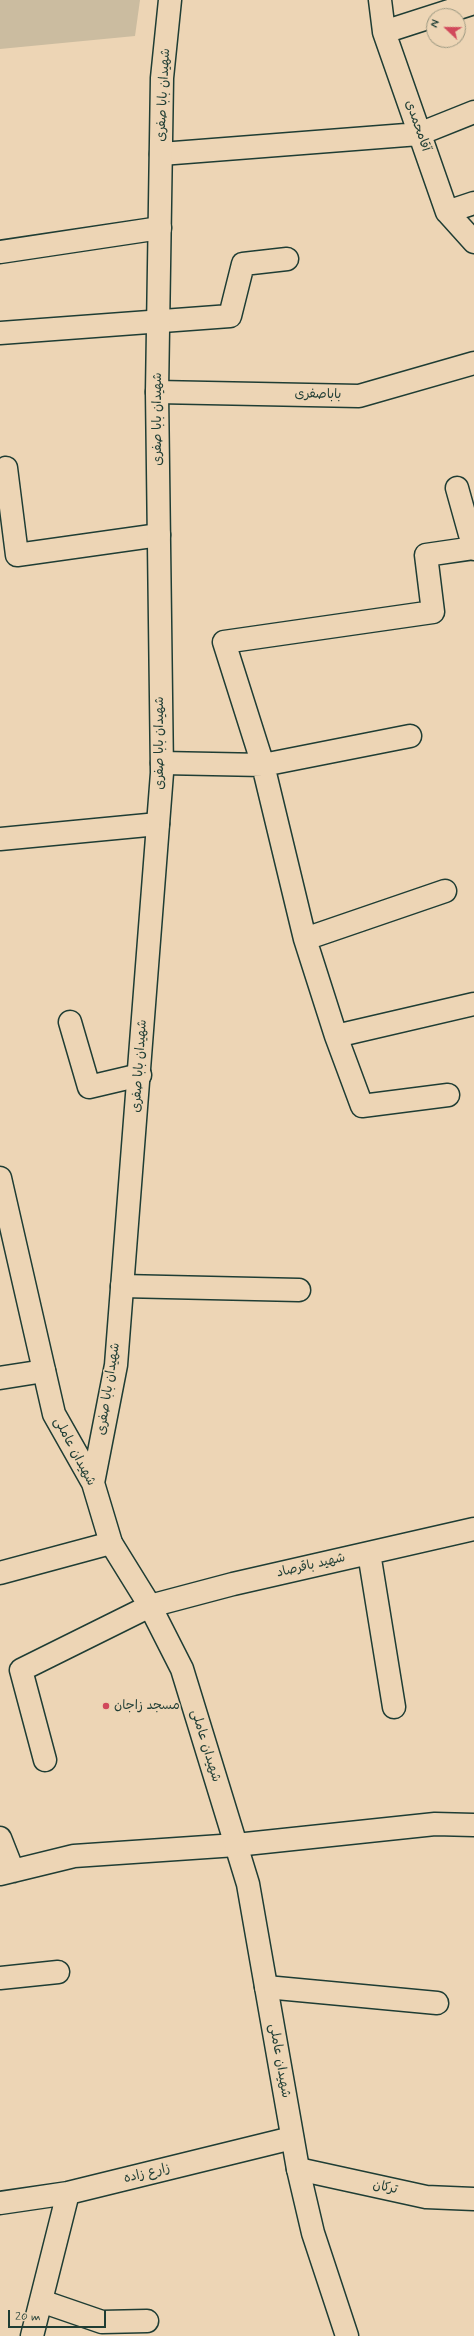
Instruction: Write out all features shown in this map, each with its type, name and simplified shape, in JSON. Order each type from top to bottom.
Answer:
[{"type":"street","name":"شهیدان بابا صفری","points":[[93,1483],[116,1365],[140,1075],[162,763],[157,392],[162,78],[170,0]]},
{"type":"street","name":"آقامحمدی","points":[[380,0],[384,32],[447,212],[474,242]]},
{"type":"street","points":[[384,32],[474,3]]},
{"type":"street","points":[[161,154],[419,134],[474,112]]},
{"type":"street","points":[[447,212],[474,203]]},
{"type":"street","points":[[0,252],[160,228]]},
{"type":"street","points":[[0,333],[159,320],[230,316],[243,264],[287,259]]},
{"type":"street","name":"باباصفری","points":[[157,392],[359,396],[474,363]]},
{"type":"street","points":[[6,468],[17,555],[159,535]]},
{"type":"street","points":[[448,1095],[362,1106],[336,1036],[306,939],[263,765],[224,642],[433,612],[426,555],[474,548],[457,488]]},
{"type":"street","points":[[162,763],[263,765],[410,736]]},
{"type":"street","points":[[0,839],[158,824]]},
{"type":"street","points":[[306,939],[445,892]]},
{"type":"street","points":[[336,1036],[474,1004]]},
{"type":"street","points":[[70,1022],[89,1087],[140,1075]]},
{"type":"street","name":"شهیدان عاملی","points":[[0,1178],[54,1414],[93,1483],[111,1543],[150,1606],[182,1669],[248,1884],[298,2169],[313,2233],[347,2336]]},
{"type":"street","points":[[122,1286],[299,1290]]},
{"type":"street","points":[[0,1378],[44,1371]]},
{"type":"street","name":"شهید باقرصاد","points":[[45,1760],[20,1670],[150,1606],[233,1584],[474,1529]]},
{"type":"street","points":[[0,1573],[111,1543]]},
{"type":"street","points":[[369,1553],[394,1707]]},
{"type":"street","points":[[0,1838],[7,1873],[74,1856],[236,1845],[435,1824],[474,1825]]},
{"type":"street","points":[[0,1978],[58,1972]]},
{"type":"street","points":[[266,1987],[437,2003]]},
{"type":"street","name":"زارع زاده","points":[[0,2203],[68,2193],[292,2138]]},
{"type":"street","name":"ترکان","points":[[298,2169],[426,2197],[474,2199]]},
{"type":"street","points":[[32,2336],[68,2193]]},
{"type":"street","points":[[41,2301],[102,2322],[147,2321]]},
{"type":"shaded area","points":[[0,0],[140,0],[135,36],[0,49]]},
{"type":"place","name":"مسجد زاجان","points":[[106,1706]]}]
